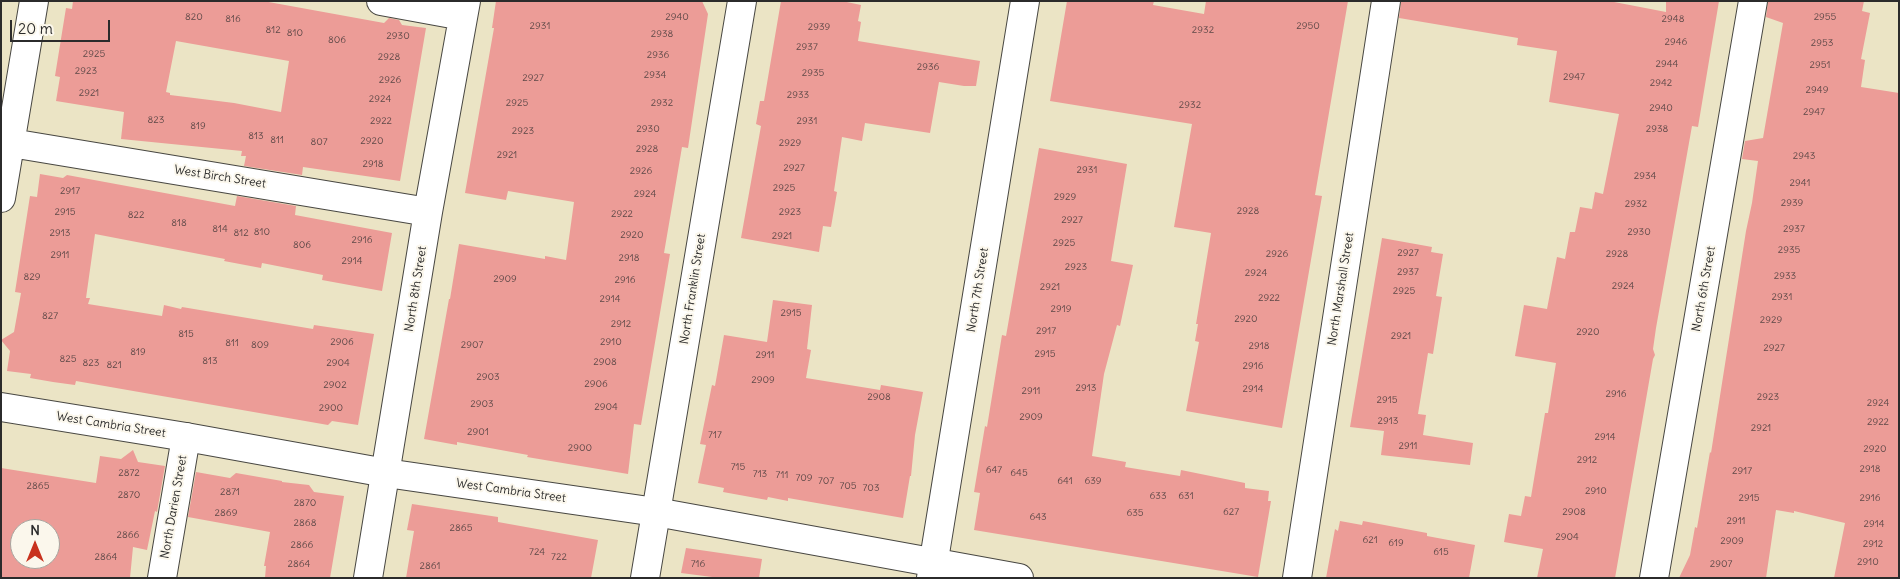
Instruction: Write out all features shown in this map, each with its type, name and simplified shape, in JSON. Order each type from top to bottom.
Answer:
[{"type":"street","points":[[1,198],[34,1]]},
{"type":"street","points":[[381,1],[464,8]]},
{"type":"street","name":"North Franklin Street","points":[[646,578],[742,1]]},
{"type":"street","name":"North 7th Street","points":[[932,570],[1025,1]]},
{"type":"street","name":"North Marshall Street","points":[[1297,578],[1386,1]]},
{"type":"street","name":"North 6th Street","points":[[1654,578],[1753,1]]},
{"type":"street","name":"North 8th Street","points":[[368,578],[428,212],[464,8]]},
{"type":"street","name":"West Birch Street","points":[[11,143],[428,212]]},
{"type":"street","name":"West Cambria Street","points":[[1,407],[186,437],[386,473],[656,512],[932,570],[1020,578]]},
{"type":"street","name":"North Darien Street","points":[[162,578],[186,437]]},
{"type":"building","points":[[73,1],[263,1],[384,23],[389,18],[399,20],[402,25],[426,28],[400,181],[303,167],[302,175],[244,166],[246,156],[241,156],[242,151],[121,139],[124,112],[56,101],[60,77],[55,76],[66,8],[72,9]],"holes":[[[176,41],[289,61],[281,112],[234,103],[170,95],[170,93],[166,92]]]},
{"type":"building","points":[[496,1],[702,1],[708,14],[688,148],[682,147],[664,253],[670,254],[641,425],[634,424],[628,474],[527,457],[528,455],[457,442],[457,445],[424,439],[459,244],[545,259],[545,256],[566,260],[574,202],[508,191],[506,200],[465,193],[494,28],[492,28]]},
{"type":"building","points":[[781,1],[842,1],[861,5],[858,21],[861,22],[858,41],[980,61],[976,86],[939,82],[930,133],[865,123],[862,141],[842,137],[834,191],[837,192],[831,227],[823,226],[819,252],[741,238],[761,126],[756,124],[760,101],[764,101]]},
{"type":"building","points":[[1067,1],[1154,1],[1153,5],[1204,14],[1206,1],[1348,1],[1315,195],[1322,196],[1282,428],[1186,411],[1199,342],[1195,341],[1198,324],[1196,324],[1211,233],[1174,227],[1192,124],[1050,101]]},
{"type":"building","points":[[1401,1],[1609,1],[1666,12],[1666,1],[1719,1],[1698,127],[1692,126],[1656,328],[1653,349],[1655,355],[1615,578],[1537,578],[1543,549],[1504,542],[1509,514],[1521,516],[1525,496],[1531,497],[1545,413],[1548,413],[1556,363],[1515,356],[1524,305],[1547,309],[1557,257],[1565,259],[1570,232],[1575,232],[1580,207],[1592,209],[1595,192],[1603,194],[1619,114],[1549,102],[1557,51],[1517,45],[1518,38],[1399,18]]},
{"type":"building","points":[[1768,1],[1864,1],[1862,11],[1870,13],[1861,59],[1865,60],[1861,87],[1899,93],[1899,578],[1834,578],[1845,523],[1794,511],[1794,513],[1776,510],[1766,578],[1679,578],[1690,555],[1695,527],[1697,528],[1752,203],[1758,161],[1742,159],[1745,141],[1763,138],[1783,23],[1766,17]]},
{"type":"building","points":[[1039,148],[1127,164],[1111,261],[1133,265],[1120,326],[1117,325],[1104,374],[1092,456],[1126,462],[1125,467],[1180,476],[1181,470],[1245,483],[1245,488],[1269,491],[1268,501],[1271,501],[1258,577],[974,530],[980,493],[974,492],[985,426],[987,427],[1002,335],[1006,336]]},
{"type":"building","points":[[40,174],[63,178],[67,175],[235,206],[237,196],[296,206],[295,215],[392,233],[382,291],[322,280],[323,275],[262,263],[261,268],[224,261],[225,259],[95,234],[86,298],[90,298],[88,304],[162,316],[164,305],[313,329],[314,325],[374,334],[358,425],[332,421],[328,425],[76,381],[75,385],[53,382],[30,378],[31,374],[7,371],[10,351],[1,340],[14,332],[21,293],[15,292],[30,196],[37,197]]},
{"type":"building","points":[[1382,238],[1432,247],[1431,252],[1443,254],[1436,296],[1442,297],[1433,354],[1428,353],[1418,414],[1426,415],[1423,435],[1473,443],[1470,465],[1381,455],[1384,431],[1350,427]]},
{"type":"building","points":[[773,300],[812,305],[807,349],[811,350],[806,378],[880,390],[881,385],[923,392],[903,518],[788,498],[788,501],[768,497],[767,500],[723,492],[724,488],[698,483],[706,445],[700,444],[712,385],[715,386],[724,335],[767,342]]},
{"type":"building","points":[[133,450],[138,462],[165,466],[157,512],[155,511],[147,550],[133,547],[130,578],[1,578],[1,468],[96,483],[100,456],[121,459]]},
{"type":"building","points":[[196,472],[230,478],[236,473],[309,485],[314,492],[344,496],[330,578],[265,578],[266,566],[264,566],[270,532],[188,517]]},
{"type":"building","points":[[412,504],[498,517],[498,522],[598,540],[591,578],[406,578],[414,531],[407,530]]},
{"type":"building","points":[[1340,521],[1362,525],[1363,521],[1427,533],[1427,536],[1475,545],[1469,578],[1326,578],[1335,529],[1338,531]]},
{"type":"building","points":[[686,548],[762,559],[759,578],[720,578],[681,573]]}]
